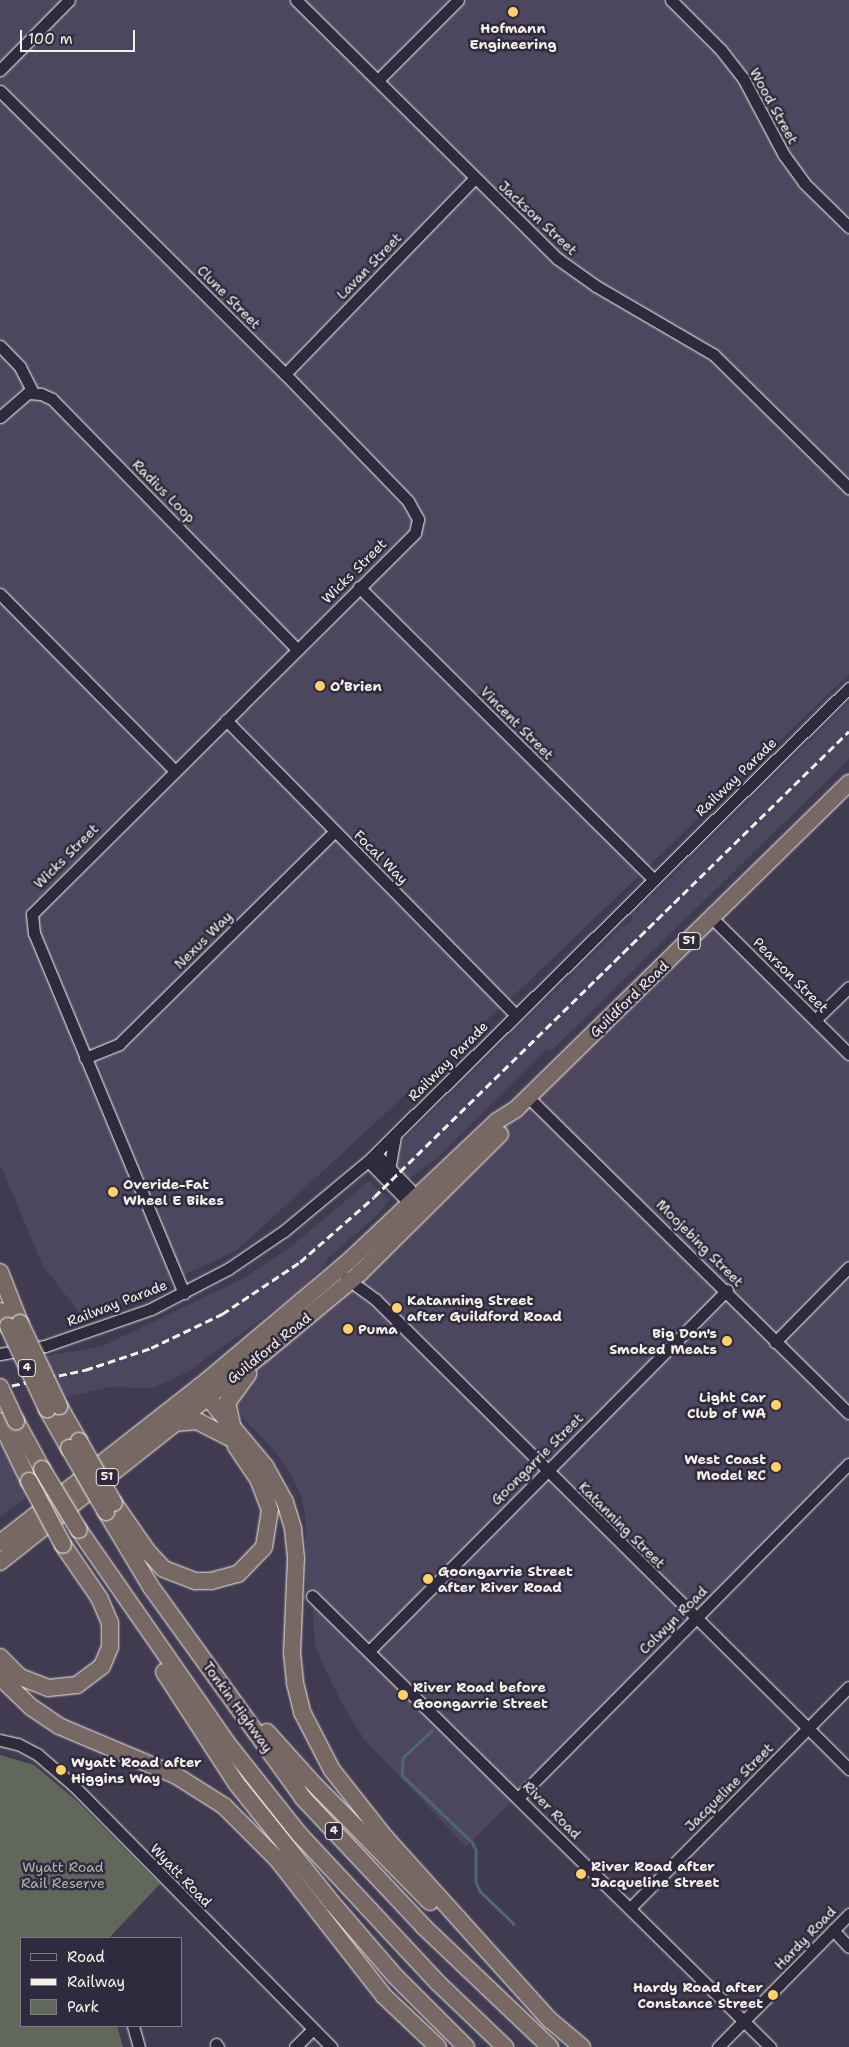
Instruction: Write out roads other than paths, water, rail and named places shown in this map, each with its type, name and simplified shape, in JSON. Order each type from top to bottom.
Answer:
[{"type":"highway","name":"Guildford Road","points":[[0,1562],[174,1423],[199,1395],[265,1352],[418,1206],[505,1128],[516,1109],[849,783]]},
{"type":"highway","name":"Guildford Road","points":[[0,1543],[199,1395],[349,1271]]},
{"type":"highway","points":[[0,1272],[14,1325]]},
{"type":"highway","name":"Tonkin Highway","points":[[0,1311],[14,1325],[53,1408],[110,1508],[151,1587],[303,1798],[424,1927],[550,2047]]},
{"type":"highway","points":[[110,1508],[164,1569],[196,1582],[211,1581],[238,1574],[264,1547],[270,1510],[258,1479],[232,1433],[227,1403],[265,1352]]},
{"type":"highway","name":"Tonkin Highway","points":[[0,1388],[6,1423],[42,1469],[109,1577],[227,1743],[300,1834],[438,1983],[505,2047]]},
{"type":"highway","points":[[199,1395],[276,1484],[293,1529],[296,1558],[292,1653],[302,1712],[332,1770],[362,1809],[531,1999]]},
{"type":"highway","points":[[174,1423],[197,1421],[232,1433]]},
{"type":"highway","points":[[0,1656],[20,1677],[48,1688],[77,1685],[102,1666],[110,1646],[110,1623],[100,1599],[63,1545],[29,1481],[6,1423]]},
{"type":"highway","name":"Tonkin Highway","points":[[109,1577],[123,1612],[236,1783],[363,1940],[466,2047]]},
{"type":"highway","points":[[206,1663],[310,1780],[582,2047]]},
{"type":"highway","points":[[0,1677],[31,1707],[59,1726],[175,1775],[224,1806],[277,1859],[384,1996],[438,2047]]},
{"type":"street","points":[[0,70],[69,0]]},
{"type":"street","name":"Jackson Street","points":[[296,0],[378,80],[474,179],[558,259],[596,286],[665,323],[714,355],[849,488]]},
{"type":"street","points":[[378,80],[458,0]]},
{"type":"street","name":"Wood Street","points":[[671,0],[727,57],[743,78],[784,155],[804,183],[849,228]]},
{"type":"street","name":"Clune Street","points":[[0,90],[285,374],[408,500],[418,519],[415,533]]},
{"type":"street","name":"Lavan Street","points":[[285,374],[474,179]]},
{"type":"street","points":[[0,346],[20,367],[34,392],[22,396],[0,417]]},
{"type":"street","name":"Radius Loop","points":[[34,392],[56,403],[297,649]]},
{"type":"street","name":"Wicks Street","points":[[184,1293],[34,932],[32,914],[174,770],[415,533]]},
{"type":"street","name":"Vincent Street","points":[[359,587],[653,879]]},
{"type":"street","points":[[0,594],[174,770]]},
{"type":"street","name":"Railway Parade","points":[[0,1354],[45,1346],[151,1309],[228,1269],[284,1231],[372,1157],[849,688]]},
{"type":"street","name":"Focal Way","points":[[226,720],[516,1015]]},
{"type":"street","name":"Nexus Way","points":[[85,1058],[119,1044],[335,831]]},
{"type":"street","name":"Pearson Street","points":[[712,918],[849,1054]]},
{"type":"street","points":[[815,1020],[849,987]]},
{"type":"street","name":"Moojebing Street","points":[[528,1097],[727,1290],[775,1342],[849,1413]]},
{"type":"street","points":[[389,1170],[390,1152],[396,1133]]},
{"type":"street","points":[[372,1157],[418,1206]]},
{"type":"street","points":[[372,1157],[389,1170],[418,1206]]},
{"type":"street","points":[[775,1342],[849,1267]]},
{"type":"street","name":"Katanning Street","points":[[349,1271],[546,1470],[849,1769]]},
{"type":"street","name":"Goongarrie Street","points":[[370,1650],[546,1470],[727,1290]]},
{"type":"street","name":"Colwyn Road","points":[[519,1797],[849,1464]]},
{"type":"street","name":"River Road","points":[[312,1596],[370,1650],[770,2047]]},
{"type":"street","name":"Jacqueline Street","points":[[630,1908],[849,1687]]},
{"type":"street","name":"Wyatt Road","points":[[0,1740],[18,1744],[37,1754],[73,1785],[330,2047]]},
{"type":"street","name":"Hardy Road","points":[[718,2047],[849,1914]]},
{"type":"street","points":[[833,1930],[849,1947]]},
{"type":"street","points":[[133,2027],[139,2047]]},
{"type":"street","points":[[295,2047],[313,2029]]},
{"type":"waterway","points":[[432,1731],[403,1758],[402,1775],[472,1842],[476,1850],[476,1882],[480,1891],[514,1924]]},
{"type":"railway","points":[[0,1388],[85,1370],[151,1348],[222,1314],[300,1262],[374,1197],[849,731]]},
{"type":"place","name":"Hofmann Engineering","points":[[513,12]]},
{"type":"place","name":"O’Brien","points":[[320,686]]},
{"type":"place","name":"Overide-Fat Wheel E Bikes","points":[[113,1192]]},
{"type":"place","name":"Katanning Street after Guildford Road","points":[[397,1308]]},
{"type":"place","name":"Puma","points":[[348,1329]]},
{"type":"place","name":"Big Don's Smoked Meats","points":[[727,1341]]},
{"type":"place","name":"Light Car Club of WA","points":[[776,1405]]},
{"type":"place","name":"West Coast Model RC","points":[[776,1467]]},
{"type":"place","name":"Goongarrie Street after River Road","points":[[428,1579]]},
{"type":"place","name":"River Road before Goongarrie Street","points":[[403,1695]]},
{"type":"place","name":"Wyatt Road after Higgins Way","points":[[61,1770]]},
{"type":"place","name":"River Road after Jacqueline Street","points":[[581,1874]]},
{"type":"place","name":"Hardy Road after Constance Street","points":[[773,1995]]},
{"type":"park label","name":"Wyatt Road Rail Reserve","points":[[63,1875]]}]
